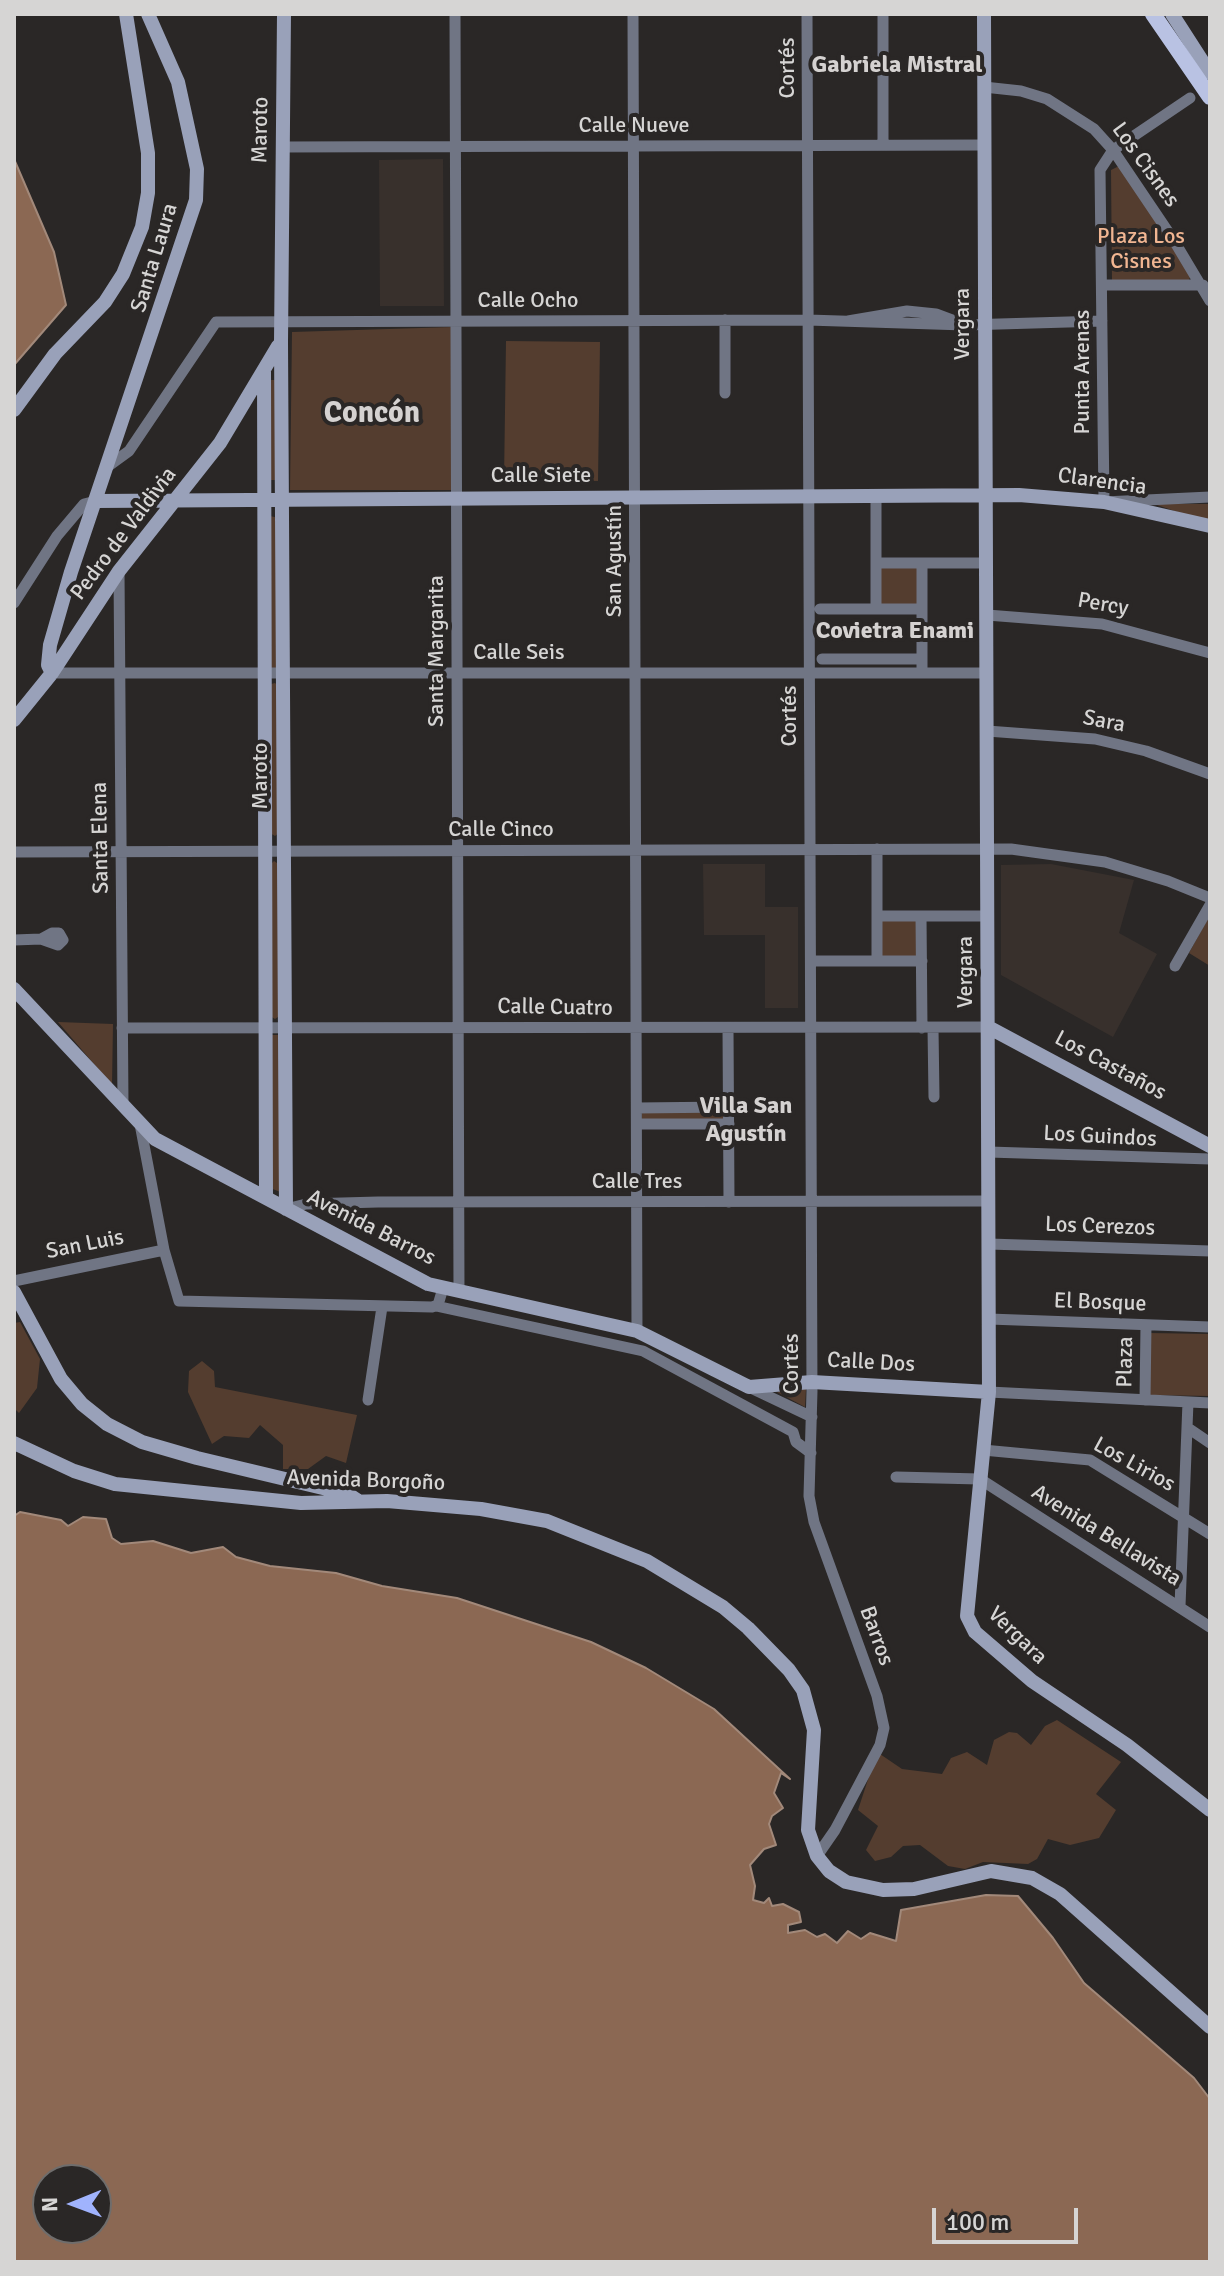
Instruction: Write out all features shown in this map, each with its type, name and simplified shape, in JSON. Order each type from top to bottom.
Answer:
[{"type":"main road","points":[[1153,14],[1210,97]]},
{"type":"street","points":[[14,410],[55,354],[105,302],[123,274],[142,227],[148,193],[148,153],[126,14]]},
{"type":"street","name":"Santa Laura","points":[[52,673],[48,665],[50,645],[163,306],[197,193],[196,161],[178,82],[148,14]]},
{"type":"street","name":"Maroto","points":[[284,14],[281,342],[286,1209]]},
{"type":"street","name":"Santa Margarita","points":[[455,14],[459,1289]]},
{"type":"street","name":"San Agustín","points":[[633,14],[637,1331]]},
{"type":"street","name":"Cortés","points":[[807,14],[812,1417]]},
{"type":"street","points":[[883,14],[883,145]]},
{"type":"street","name":"Vergara","points":[[984,14],[989,1392],[967,1598],[972,1628],[1032,1681],[1127,1745],[1210,1810]]},
{"type":"street","points":[[1172,14],[1210,73]]},
{"type":"street","name":"Los Cisnes","points":[[984,87],[1021,91],[1060,105],[1083,120],[1113,150],[1203,285],[1210,301]]},
{"type":"street","points":[[1113,150],[1190,98]]},
{"type":"street","name":"Calle Nueve","points":[[283,147],[985,145]]},
{"type":"street","name":"Punta Arenas","points":[[1104,502],[1100,170],[1113,150]]},
{"type":"street","points":[[1102,285],[1203,285]]},
{"type":"street","name":"Calle Ocho","points":[[216,322],[808,320],[840,324],[873,314],[907,311],[936,314],[965,325],[1102,321]]},
{"type":"street","points":[[725,320],[725,393]]},
{"type":"street","name":"Santa Laura","points":[[107,467],[129,451],[216,322]]},
{"type":"street","name":"Maroto","points":[[266,1198],[264,372],[281,342]]},
{"type":"street","name":"Pedro de Valdivia","points":[[14,720],[52,673],[119,571],[220,443],[264,372]]},
{"type":"street","name":"Calle Siete","points":[[96,501],[264,497],[986,495]]},
{"type":"street","name":"Clarencia","points":[[986,495],[1039,495],[1104,502],[1210,526]]},
{"type":"street","points":[[876,497],[876,609]]},
{"type":"street","points":[[1104,502],[1210,497]]},
{"type":"street","points":[[14,603],[57,536],[84,504],[96,501]]},
{"type":"street","points":[[876,563],[986,563]]},
{"type":"street","points":[[922,563],[922,673]]},
{"type":"street","name":"Santa Elena","points":[[119,571],[123,1104]]},
{"type":"street","points":[[820,609],[922,609]]},
{"type":"street","name":"Percy","points":[[987,615],[1102,624],[1210,653]]},
{"type":"street","points":[[822,659],[922,659]]},
{"type":"street","name":"Calle Seis","points":[[52,673],[987,673]]},
{"type":"street","name":"Sara","points":[[987,731],[1095,739],[1146,751],[1210,774]]},
{"type":"street","name":"Calle Cinco","points":[[14,852],[987,848],[1059,853],[1105,862],[1210,898]]},
{"type":"street","points":[[877,849],[877,961]]},
{"type":"street","points":[[1175,966],[1210,905]]},
{"type":"street","points":[[877,916],[988,916]]},
{"type":"street","points":[[921,916],[934,1097]]},
{"type":"street","points":[[14,940],[41,939]]},
{"type":"street","points":[[811,961],[922,961]]},
{"type":"street","name":"Avenida Barros","points":[[14,989],[140,1124],[169,1148],[443,1288],[459,1289],[637,1331],[812,1417]]},
{"type":"street","name":"Calle Cuatro","points":[[122,1028],[988,1027]]},
{"type":"street","name":"Los Castaños","points":[[988,1027],[1210,1146]]},
{"type":"street","points":[[728,1028],[729,1202]]},
{"type":"street","points":[[637,1108],[728,1107]]},
{"type":"street","points":[[140,1124],[174,1294],[182,1303],[436,1306],[643,1351],[793,1432],[796,1442],[811,1453]]},
{"type":"street","points":[[637,1124],[729,1124]]},
{"type":"street","name":"Los Guindos","points":[[989,1152],[1210,1159]]},
{"type":"street","name":"Calle Tres","points":[[286,1209],[306,1204],[459,1201],[989,1201]]},
{"type":"street","name":"Los Cerezos","points":[[989,1244],[1210,1251]]},
{"type":"street","name":"San Luis","points":[[14,1281],[164,1250]]},
{"type":"street","points":[[436,1306],[443,1288]]},
{"type":"street","points":[[14,1292],[61,1379],[82,1404],[107,1424],[142,1442],[348,1494],[357,1500]]},
{"type":"street","points":[[368,1400],[382,1307]]},
{"type":"street","name":"El Bosque","points":[[989,1319],[1210,1327]]},
{"type":"street","name":"Plaza","points":[[1145,1400],[1146,1325]]},
{"type":"street","name":"Calle Dos","points":[[749,1387],[812,1382],[989,1392]]},
{"type":"street","points":[[989,1392],[1210,1403]]},
{"type":"street","points":[[1180,1606],[1188,1402]]},
{"type":"street","name":"Barros","points":[[812,1417],[810,1508],[877,1696],[884,1728],[880,1745],[835,1830],[817,1856]]},
{"type":"street","points":[[1188,1428],[1210,1443]]},
{"type":"street","name":"Avenida Borgoño","points":[[14,1443],[88,1476],[126,1486],[301,1503],[357,1500],[447,1505],[547,1521],[647,1561],[723,1607],[772,1649],[808,1701],[814,1730],[807,1823],[817,1856]]},
{"type":"street","name":"Los Lirios","points":[[983,1450],[1090,1460],[1210,1534]]},
{"type":"street","points":[[896,1477],[980,1479]]},
{"type":"street","name":"Avenida Bellavista","points":[[980,1479],[1210,1627]]},
{"type":"street","points":[[817,1856],[829,1871],[846,1882],[883,1890],[914,1889],[991,1871],[1032,1878],[1060,1894],[1210,2027]]},
{"type":"shaded area","points":[[14,159],[54,252],[66,305],[14,365]]},
{"type":"shaded area","points":[[443,159],[444,306],[380,306],[379,160]]},
{"type":"shaded area","points":[[703,864],[765,864],[765,907],[798,907],[798,1008],[765,1008],[765,935],[704,935]]},
{"type":"shaded area","points":[[1051,864],[1134,880],[1119,933],[1157,954],[1113,1037],[1001,975],[1001,865]]},
{"type":"shaded area","points":[[20,1512],[61,1520],[68,1526],[83,1517],[106,1519],[112,1538],[121,1544],[153,1541],[191,1553],[223,1547],[236,1557],[270,1566],[336,1573],[382,1586],[457,1598],[591,1642],[646,1668],[714,1709],[790,1779],[781,1773],[774,1793],[783,1808],[772,1816],[769,1824],[776,1845],[764,1849],[750,1865],[755,1886],[753,1900],[764,1903],[769,1898],[772,1906],[783,1904],[799,1912],[801,1922],[788,1925],[788,1933],[805,1930],[817,1937],[825,1934],[837,1943],[848,1931],[861,1939],[870,1933],[896,1941],[901,1910],[986,1895],[1018,1896],[1053,1938],[1084,1983],[1194,2078],[1210,2099],[1210,2262],[14,2262],[14,1516]]},
{"type":"green space","name":"Plaza Los Cisnes","points":[[1121,165],[1192,273],[1188,282],[1112,281],[1111,170]]},
{"type":"green space","points":[[453,327],[453,490],[290,490],[292,332]]},
{"type":"green space","points":[[506,341],[600,342],[598,481],[504,480]]},
{"type":"green space","points":[[270,380],[276,380],[278,480],[270,480]]},
{"type":"green space","points":[[1154,504],[1210,504],[1210,523]]},
{"type":"green space","points":[[270,516],[279,518],[280,669],[271,672]]},
{"type":"green space","points":[[917,567],[917,605],[881,604],[881,568]]},
{"type":"green space","points":[[271,684],[278,686],[280,832],[275,836],[270,833]]},
{"type":"green space","points":[[274,861],[280,865],[281,1015],[275,1019],[270,1016],[270,865]]},
{"type":"green space","points":[[1210,915],[1210,966],[1189,953]]},
{"type":"green space","points":[[882,920],[918,921],[918,957],[882,956]]},
{"type":"green space","points":[[58,1022],[113,1024],[112,1085]]},
{"type":"green space","points":[[270,1035],[281,1035],[283,1193],[270,1188]]},
{"type":"green space","points":[[725,1109],[725,1121],[642,1121],[642,1110]]},
{"type":"green space","points":[[20,1322],[40,1359],[37,1388],[19,1413],[14,1408],[14,1323]]},
{"type":"green space","points":[[1149,1333],[1210,1334],[1210,1396],[1148,1395]]},
{"type":"green space","points":[[202,1361],[214,1371],[215,1387],[357,1415],[346,1463],[326,1456],[308,1469],[283,1469],[283,1445],[260,1425],[249,1438],[224,1436],[212,1444],[188,1392],[189,1371]]},
{"type":"green space","points":[[806,1389],[805,1407],[777,1392]]},
{"type":"green space","points":[[1057,1720],[1121,1762],[1096,1794],[1116,1810],[1099,1838],[1070,1845],[1048,1839],[1037,1859],[1028,1864],[983,1862],[965,1869],[948,1866],[920,1845],[903,1846],[891,1857],[875,1861],[866,1850],[878,1826],[858,1810],[877,1752],[902,1769],[942,1774],[951,1758],[967,1752],[987,1765],[994,1740],[1009,1732],[1017,1733],[1031,1745],[1045,1726]]},
{"type":"district","name":"Gabriela Mistral","points":[[897,66]]},
{"type":"district","name":"Concón","points":[[372,414]]},
{"type":"district","name":"Covietra Enami","points":[[895,632]]},
{"type":"district","name":"Villa San Agustín","points":[[746,1121]]}]
